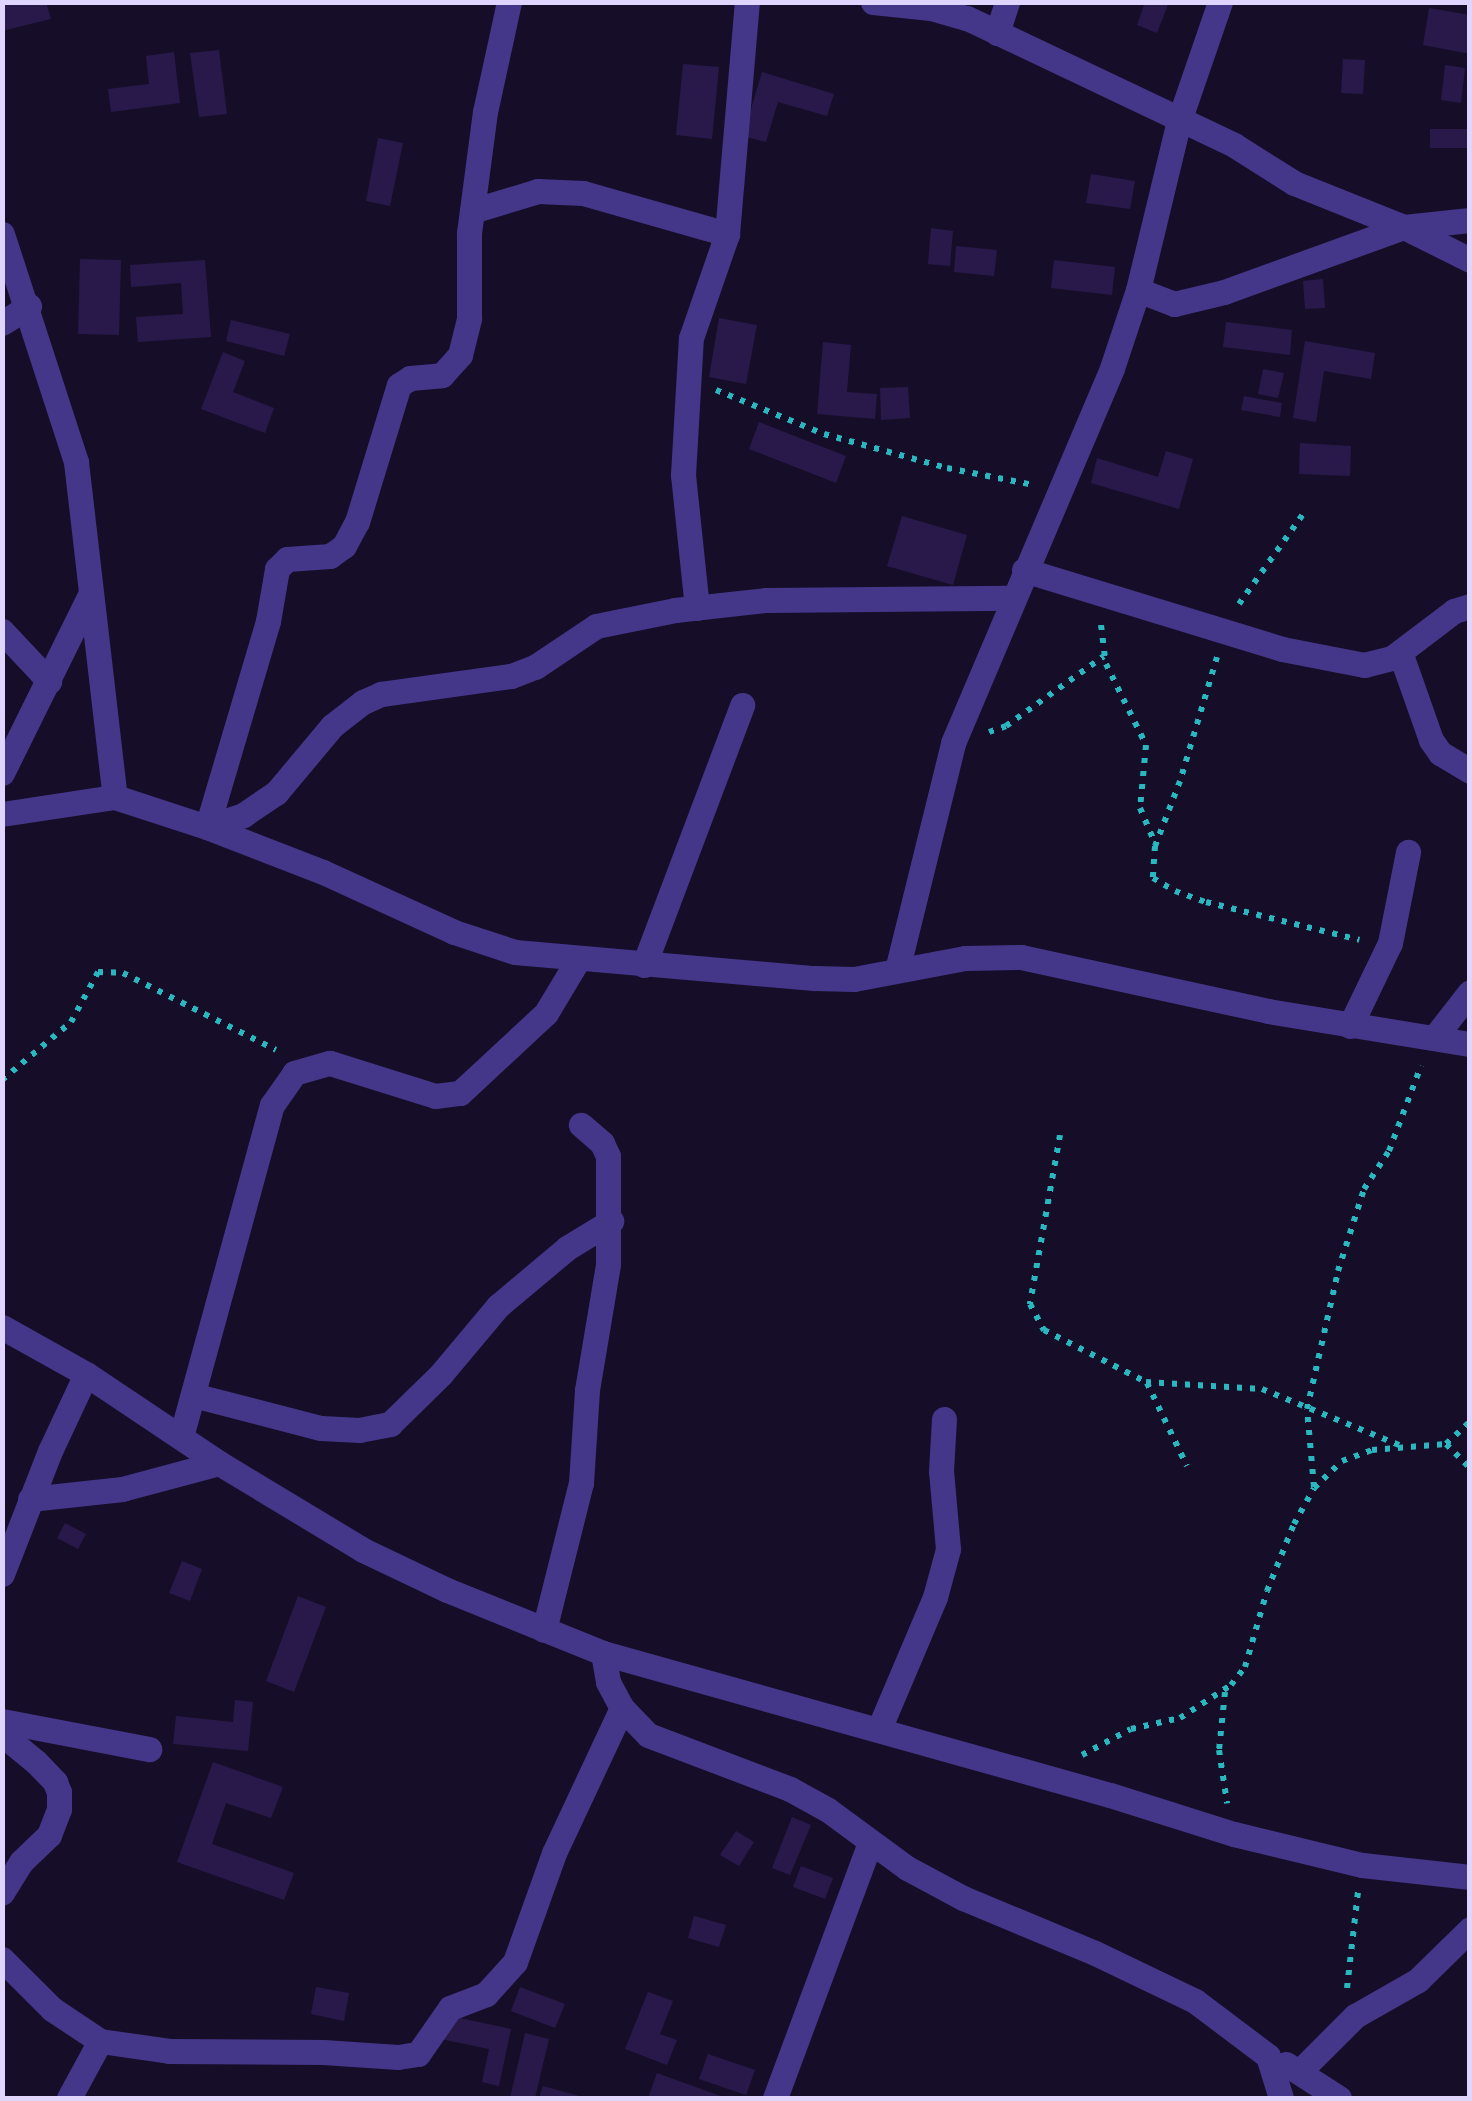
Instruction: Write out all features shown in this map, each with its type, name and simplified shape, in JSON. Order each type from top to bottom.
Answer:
[{"type":"street","points":[[207,827],[268,621],[278,569],[287,559],[330,556],[344,546],[356,522],[398,385],[410,378],[442,376],[460,355],[469,318],[472,211],[485,112],[509,2]]},
{"type":"street","points":[[696,608],[682,475],[691,338],[727,234],[747,2]]},
{"type":"street","points":[[873,2],[931,8],[997,33],[1234,145],[1294,183],[1404,227],[1470,260]]},
{"type":"street","points":[[997,33],[1007,2]]},
{"type":"street","points":[[897,970],[952,743],[1112,368],[1138,290],[1179,121],[1220,2]]},
{"type":"street","points":[[472,211],[538,191],[583,193],[727,234]]},
{"type":"street","points":[[1138,290],[1174,304],[1224,292],[1404,227],[1470,220]]},
{"type":"street","points":[[2,234],[30,306],[76,462],[114,796]]},
{"type":"street","points":[[2,323],[30,306]]},
{"type":"street","points":[[1024,570],[1224,633],[1364,665],[1385,662],[1454,611],[1470,606]]},
{"type":"street","points":[[2,773],[90,595]]},
{"type":"street","points":[[207,827],[243,815],[276,794],[332,726],[372,698],[512,676],[535,667],[596,626],[766,600],[1012,598]]},
{"type":"street","points":[[2,632],[49,681]]},
{"type":"street","points":[[1400,652],[1431,740],[1440,754],[1470,771]]},
{"type":"street","points":[[644,965],[742,706]]},
{"type":"street","points":[[2,814],[114,796],[323,872],[454,932],[515,952],[854,979],[965,958],[1021,957],[1350,1026],[1470,1044]]},
{"type":"street","points":[[1350,1026],[1390,943],[1408,852]]},
{"type":"street","points":[[182,1438],[272,1105],[294,1073],[330,1063],[435,1096],[460,1092],[546,1013],[580,958]]},
{"type":"street","points":[[1434,1038],[1470,992]]},
{"type":"street","points":[[544,1630],[581,1483],[587,1390],[611,1220],[608,1156],[602,1142],[581,1125]]},
{"type":"street","points":[[193,1395],[321,1428],[359,1430],[390,1424],[440,1374],[498,1306],[567,1248],[611,1220]]},
{"type":"street","points":[[2,1327],[86,1374],[219,1463],[363,1550],[603,1653],[879,1729],[1234,1834],[1362,1865],[1470,1878]]},
{"type":"street","points":[[2,1574],[86,1374]]},
{"type":"street","points":[[879,1729],[934,1597],[948,1549],[942,1471],[944,1419]]},
{"type":"street","points":[[30,1500],[122,1489],[219,1463]]},
{"type":"street","points":[[603,1653],[608,1682],[622,1708],[648,1735],[790,1789],[964,1898],[1160,1982],[1195,2001],[1268,2056],[1300,2071],[1339,2098]]},
{"type":"street","points":[[2,1959],[52,2009],[100,2042],[169,2051],[323,2052],[398,2058],[418,2054],[450,2008],[486,1994],[515,1962],[554,1853],[622,1708]]},
{"type":"street","points":[[2,1721],[149,1749]]},
{"type":"street","points":[[2,1734],[56,1782],[58,1809],[49,1834],[21,1862],[2,1892]]},
{"type":"street","points":[[776,2098],[870,1842]]},
{"type":"street","points":[[1300,2071],[1342,2028],[1372,2004],[1418,1980],[1470,1930]]},
{"type":"street","points":[[69,2098],[100,2042]]},
{"type":"street","points":[[1268,2056],[1280,2098]]},
{"type":"path","points":[[691,380],[824,434],[947,468],[1059,490]]},
{"type":"path","points":[[1304,513],[1236,606],[1224,633],[1180,781],[1156,846],[1154,878],[1175,892],[1313,930],[1390,943]]},
{"type":"path","points":[[1091,590],[1101,622],[1104,656],[1149,756],[1140,808],[1156,846]]},
{"type":"path","points":[[952,743],[1006,726],[1104,656]]},
{"type":"path","points":[[2,1080],[70,1022],[98,972],[123,972],[279,1052],[294,1073]]},
{"type":"path","points":[[1314,1488],[1306,1442],[1306,1408],[1338,1271],[1364,1189],[1389,1151],[1434,1038]]},
{"type":"path","points":[[1060,1135],[1031,1312],[1055,1339],[1146,1382],[1262,1389],[1400,1446]]},
{"type":"path","points":[[1146,1382],[1187,1466]]},
{"type":"path","points":[[1048,1778],[1131,1728],[1180,1718],[1225,1690],[1245,1667],[1277,1563],[1314,1488],[1342,1461],[1400,1446],[1446,1444],[1470,1422]]},
{"type":"path","points":[[1446,1444],[1470,1468]]},
{"type":"path","points":[[1225,1690],[1219,1750],[1234,1834]]},
{"type":"path","points":[[1342,2028],[1362,1865]]},
{"type":"building","points":[[46,2],[51,19],[2,31],[2,5]]},
{"type":"building","points":[[1145,2],[1169,2],[1157,33],[1137,25]]},
{"type":"building","points":[[1429,8],[1470,15],[1470,54],[1423,45]]},
{"type":"building","points":[[219,50],[227,114],[199,117],[190,53]]},
{"type":"building","points":[[174,52],[180,103],[111,112],[108,89],[149,84],[146,56]]},
{"type":"building","points":[[1343,59],[1365,60],[1363,94],[1341,93]]},
{"type":"building","points":[[683,64],[719,67],[712,139],[676,135]]},
{"type":"building","points":[[1445,65],[1465,68],[1461,103],[1441,100]]},
{"type":"building","points":[[762,72],[834,94],[827,116],[778,102],[766,142],[743,136]]},
{"type":"building","points":[[1430,129],[1470,129],[1470,148],[1430,148]]},
{"type":"building","points":[[378,138],[403,143],[390,206],[366,201]]},
{"type":"building","points":[[1091,174],[1135,181],[1130,209],[1086,203]]},
{"type":"building","points":[[931,228],[953,231],[950,266],[928,264]]},
{"type":"building","points":[[956,246],[997,250],[994,276],[954,272]]},
{"type":"building","points":[[80,259],[121,260],[119,335],[78,334]]},
{"type":"building","points":[[205,260],[211,337],[138,342],[136,317],[183,314],[181,283],[131,287],[130,265]]},
{"type":"building","points":[[1054,260],[1115,267],[1112,295],[1051,288]]},
{"type":"building","points":[[1323,279],[1325,308],[1305,309],[1303,281]]},
{"type":"building","points":[[719,318],[757,325],[746,384],[709,377]]},
{"type":"building","points":[[231,320],[290,334],[284,356],[226,341]]},
{"type":"building","points":[[1226,322],[1292,330],[1290,355],[1223,347]]},
{"type":"building","points":[[1305,341],[1375,353],[1371,379],[1324,371],[1316,422],[1293,418]]},
{"type":"building","points":[[823,342],[851,345],[847,392],[877,394],[875,419],[817,414]]},
{"type":"building","points":[[223,352],[245,361],[233,392],[274,408],[265,433],[201,409]]},
{"type":"building","points":[[1263,369],[1284,373],[1278,398],[1258,394]]},
{"type":"building","points":[[908,387],[910,418],[881,420],[880,388]]},
{"type":"building","points":[[1244,396],[1282,403],[1280,417],[1241,410]]},
{"type":"building","points":[[759,422],[846,456],[836,483],[749,449]]},
{"type":"building","points":[[1300,443],[1351,446],[1350,476],[1299,474]]},
{"type":"building","points":[[1166,451],[1193,459],[1179,509],[1091,483],[1097,458],[1158,477]]},
{"type":"building","points":[[902,516],[967,535],[953,585],[887,566]]},
{"type":"building","points":[[65,1523],[86,1534],[78,1549],[57,1538]]},
{"type":"building","points":[[182,1561],[202,1569],[190,1601],[169,1593]]},
{"type":"building","points":[[298,1596],[326,1607],[294,1692],[266,1681]]},
{"type":"building","points":[[235,1700],[253,1702],[248,1751],[173,1744],[176,1716],[233,1722]]},
{"type":"building","points":[[213,1762],[283,1787],[271,1818],[226,1803],[212,1844],[294,1873],[284,1900],[177,1862]]},
{"type":"building","points":[[792,1817],[811,1825],[790,1875],[772,1868]]},
{"type":"building","points":[[736,1831],[754,1842],[739,1866],[720,1855]]},
{"type":"building","points":[[801,1866],[833,1878],[825,1899],[793,1887]]},
{"type":"building","points":[[694,1916],[726,1925],[719,1947],[688,1938]]},
{"type":"building","points":[[316,1987],[349,1993],[344,2021],[311,2014]]},
{"type":"building","points":[[520,1987],[565,2004],[555,2028],[511,2011]]},
{"type":"building","points":[[648,1992],[673,2001],[660,2034],[677,2040],[667,2065],[625,2049]]},
{"type":"building","points":[[446,2015],[511,2029],[499,2086],[482,2082],[489,2049],[441,2039]]},
{"type":"building","points":[[525,2033],[549,2039],[535,2098],[510,2098]]},
{"type":"building","points":[[708,2054],[755,2070],[746,2095],[699,2079]]},
{"type":"building","points":[[657,2073],[726,2098],[648,2098]]},
{"type":"building","points":[[543,2086],[583,2097],[583,2098],[539,2098]]}]
